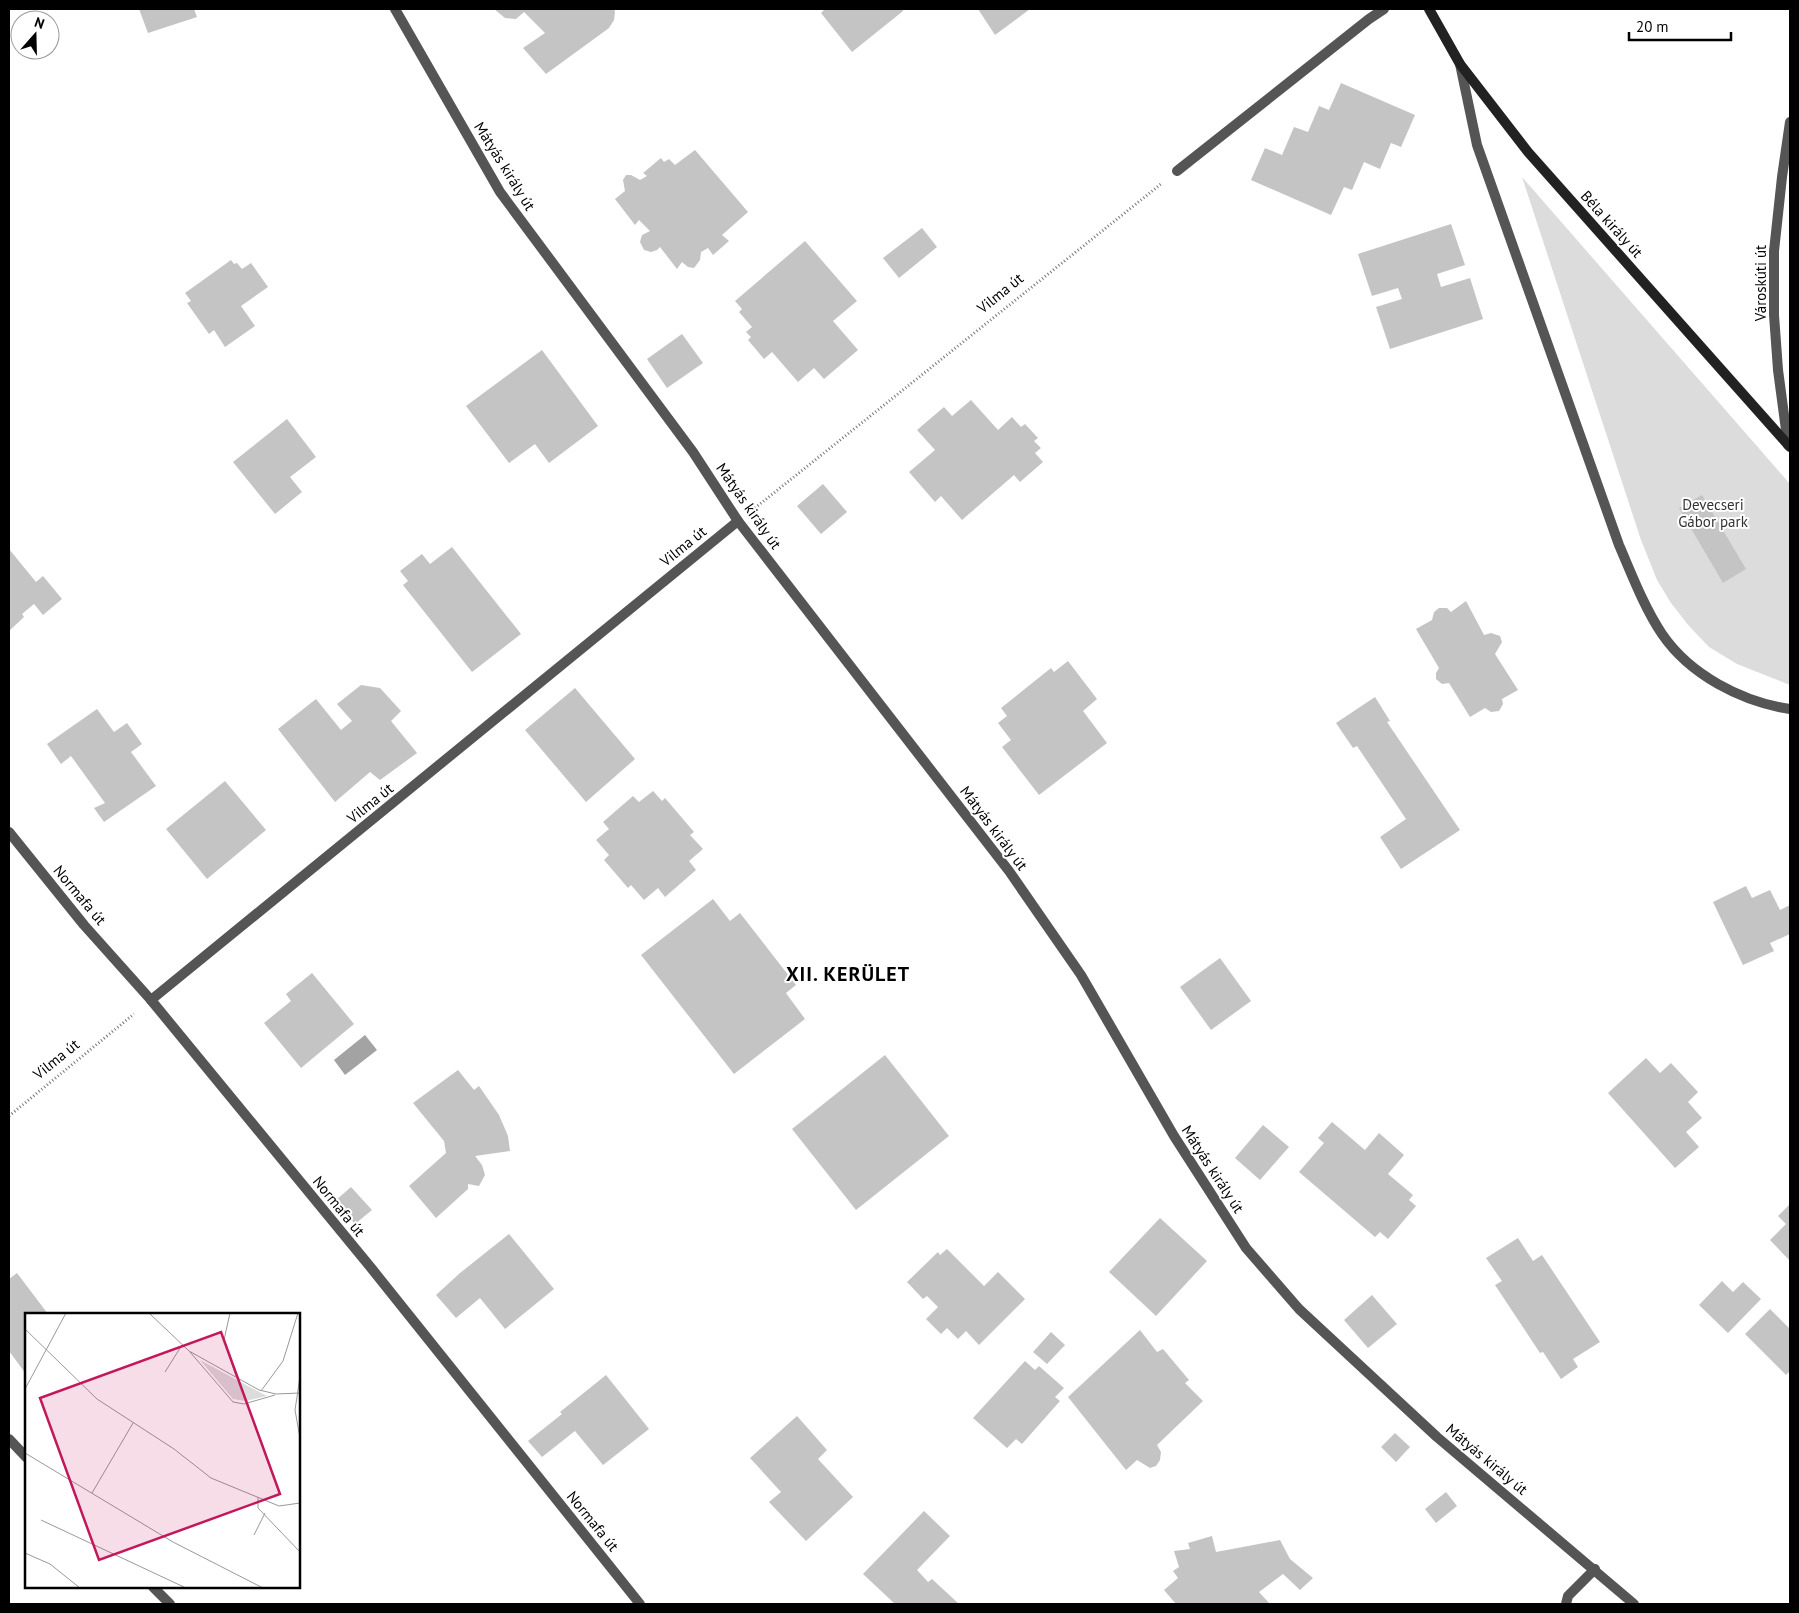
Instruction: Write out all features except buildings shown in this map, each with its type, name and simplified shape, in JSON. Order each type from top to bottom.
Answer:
[{"type":"street","name":"Mátyás király út","points":[[395,9],[500,192],[693,452],[738,521],[1020,887],[1081,975],[1174,1136],[1246,1248],[1299,1310],[1437,1437],[1634,1604]]},
{"type":"street","points":[[1177,171],[1368,19],[1384,9]]},
{"type":"street","name":"Béla király út","points":[[1428,9],[1460,64],[1528,152],[1789,446]]},
{"type":"street","points":[[1460,64],[1477,145],[1619,545],[1643,598],[1662,634],[1681,656],[1702,674],[1746,697],[1770,706],[1790,709]]},
{"type":"street","name":"Városkúti út","points":[[1789,446],[1777,361],[1774,314],[1774,251],[1790,122]]},
{"type":"street","name":"Vilma út","points":[[151,1000],[738,521]]},
{"type":"street","name":"Normafa út","points":[[9,832],[84,925],[151,1000],[372,1269],[640,1604]]},
{"type":"street","points":[[9,1439],[25,1456]]},
{"type":"street","points":[[1566,1604],[1568,1596],[1595,1569]]},
{"type":"street","points":[[154,1588],[170,1604]]},
{"type":"path","name":"Vilma út","points":[[738,521],[1177,171]]},
{"type":"path","name":"Vilma út","points":[[9,1116],[151,1000]]},
{"type":"green space","name":"Devecseri Gábor park","points":[[1522,177],[1790,484],[1790,685],[1737,664],[1709,647],[1671,603],[1657,580],[1641,540]]},
{"type":"shaded area","points":[[365,1035],[377,1050],[345,1075],[334,1060]]},
{"type":"district","name":"XII. KERÜLET","points":[[848,974]]}]
